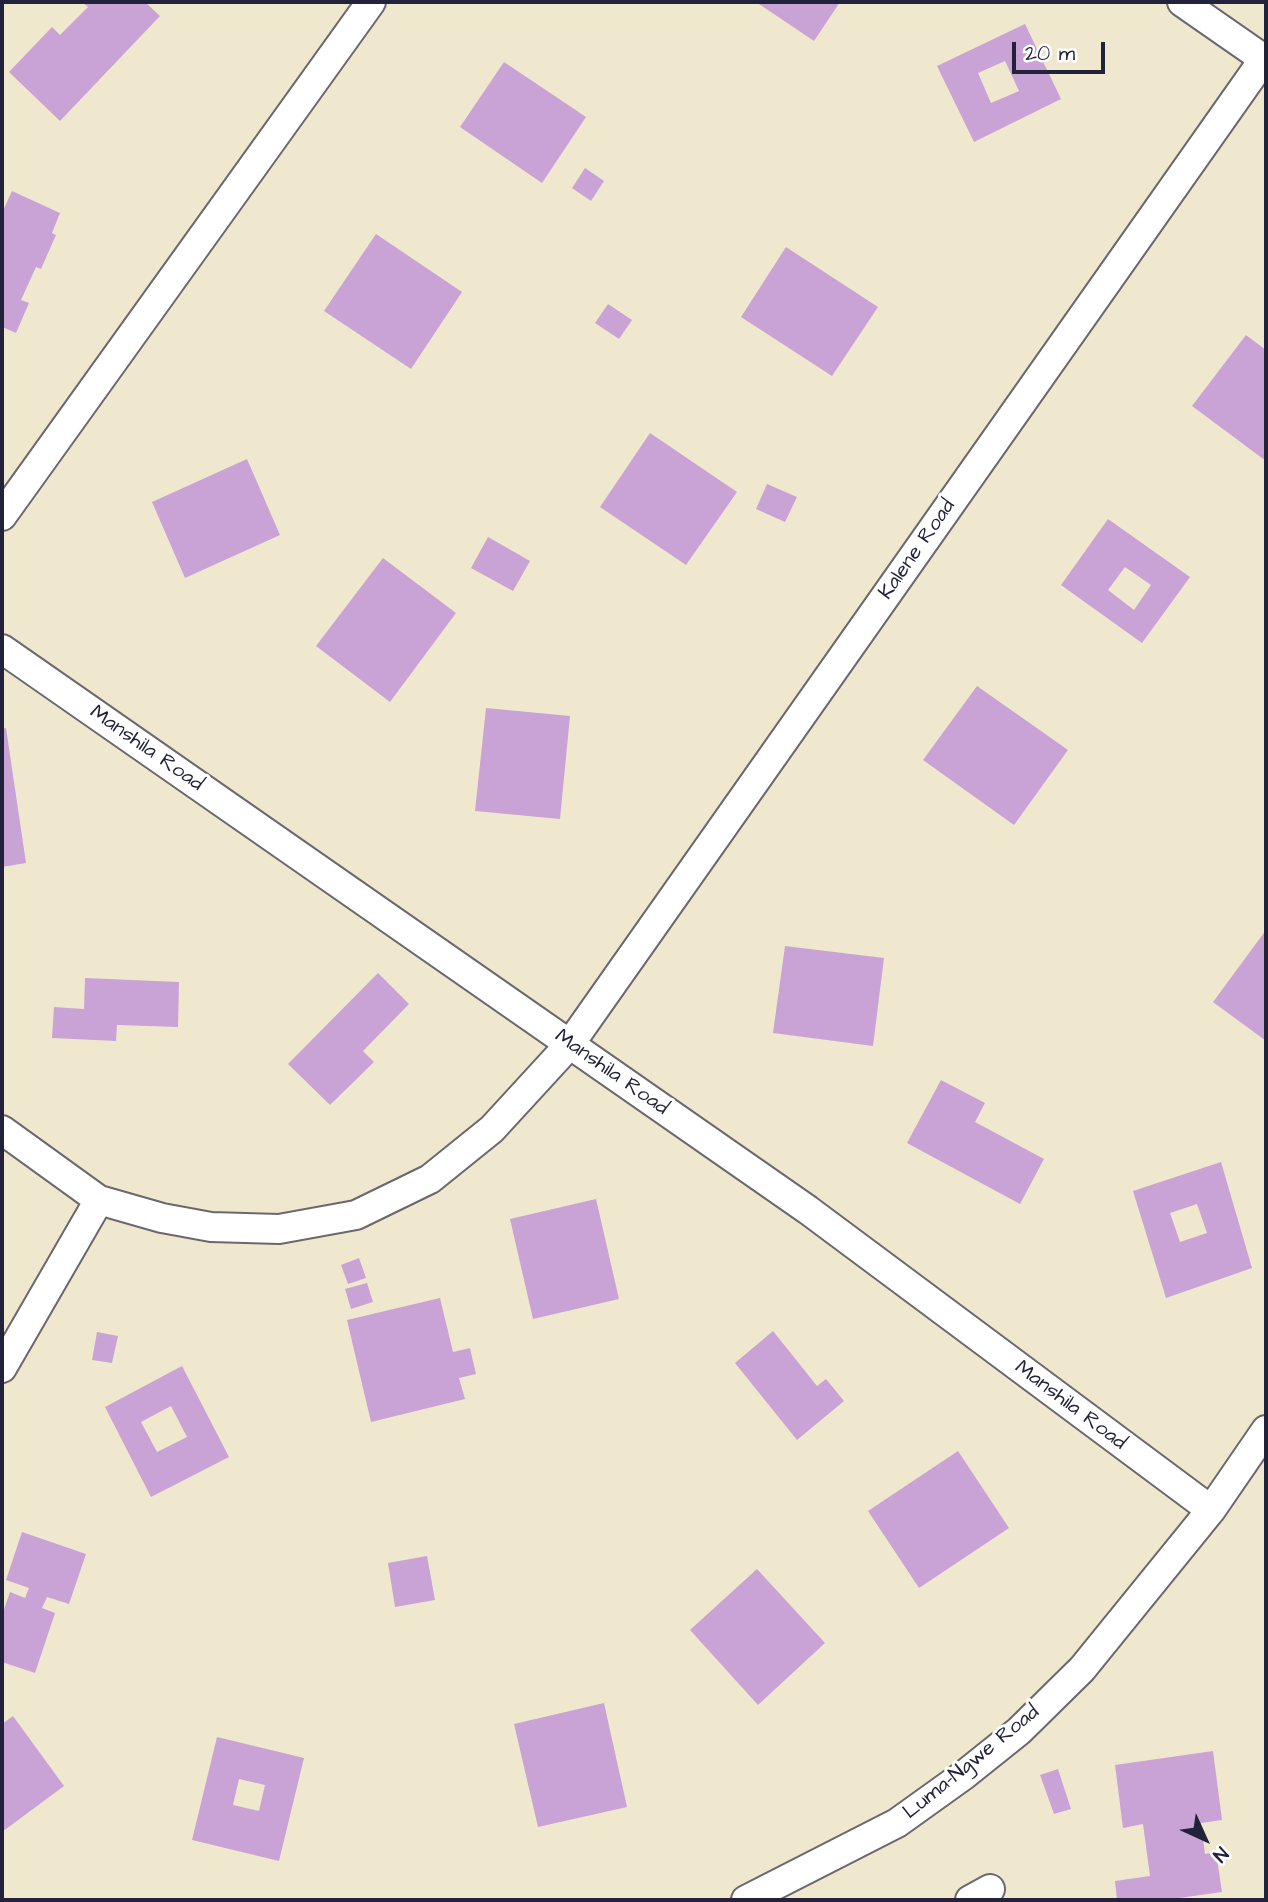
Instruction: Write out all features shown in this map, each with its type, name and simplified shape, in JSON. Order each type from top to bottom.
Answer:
[{"type":"street","points":[[2,516],[371,2]]},
{"type":"street","points":[[1182,2],[1265,57]]},
{"type":"street","name":"Kalene Road","points":[[2,1130],[99,1200],[162,1218],[211,1227],[279,1229],[356,1215],[430,1179],[482,1138],[570,1044],[1265,57]]},
{"type":"street","name":"Manshila Road","points":[[2,649],[808,1210],[1211,1510]]},
{"type":"street","points":[[2,1368],[99,1200]]},
{"type":"street","name":"Luma-Ngwe Road","points":[[746,1900],[897,1823],[964,1775],[1018,1731],[1082,1669],[1211,1510],[1266,1430]]},
{"type":"building","points":[[82,2],[145,2],[160,16],[60,121],[9,72],[52,27],[60,35],[88,7]]},
{"type":"building","points":[[756,2],[840,2],[814,41]]},
{"type":"building","points":[[1025,24],[1061,99],[974,142],[937,66]],"holes":[[[1005,61],[1019,91],[991,103],[978,73]]]},
{"type":"building","points":[[504,62],[586,117],[542,183],[460,127]]},
{"type":"building","points":[[585,168],[604,181],[591,201],[572,188]]},
{"type":"building","points":[[12,191],[60,213],[52,233],[56,235],[41,269],[36,267],[21,300],[29,303],[16,333],[2,327],[2,213]]},
{"type":"building","points":[[376,234],[462,292],[411,369],[324,311]]},
{"type":"building","points":[[786,247],[878,307],[832,376],[741,317]]},
{"type":"building","points":[[608,304],[632,320],[619,339],[595,323]]},
{"type":"building","points":[[1246,335],[1266,350],[1266,461],[1192,406]]},
{"type":"building","points":[[650,433],[737,492],[686,565],[600,507]]},
{"type":"building","points":[[247,459],[280,535],[185,578],[152,502]]},
{"type":"building","points":[[767,484],[797,497],[785,522],[756,509]]},
{"type":"building","points":[[1108,519],[1190,577],[1142,643],[1061,585]],"holes":[[[1125,567],[1151,585],[1134,610],[1108,590]]]},
{"type":"building","points":[[488,537],[530,561],[513,591],[471,568]]},
{"type":"building","points":[[383,558],[456,613],[390,702],[316,646]]},
{"type":"building","points":[[977,686],[1068,750],[1014,825],[923,760]]},
{"type":"building","points":[[486,708],[570,716],[560,819],[475,811]]},
{"type":"building","points":[[6,728],[26,863],[2,867],[2,729]]},
{"type":"building","points":[[1266,930],[1266,1041],[1213,1002]]},
{"type":"building","points":[[785,946],[884,958],[873,1046],[773,1033]]},
{"type":"building","points":[[378,973],[409,1004],[363,1051],[374,1062],[330,1105],[288,1064]]},
{"type":"building","points":[[85,978],[179,982],[178,1027],[117,1025],[116,1041],[52,1038],[54,1007],[84,1009]]},
{"type":"building","points":[[941,1080],[985,1103],[975,1122],[1044,1159],[1020,1204],[907,1143]]},
{"type":"building","points":[[1221,1162],[1252,1268],[1166,1298],[1133,1191]],"holes":[[[1197,1204],[1207,1233],[1180,1242],[1170,1213]]]},
{"type":"building","points":[[596,1199],[619,1299],[533,1319],[510,1219]]},
{"type":"building","points":[[359,1258],[366,1278],[348,1284],[341,1265]]},
{"type":"building","points":[[367,1283],[373,1302],[351,1309],[345,1289]]},
{"type":"building","points":[[440,1298],[453,1352],[470,1348],[476,1374],[459,1378],[465,1399],[371,1422],[347,1320]]},
{"type":"building","points":[[773,1331],[817,1386],[826,1379],[844,1401],[797,1440],[735,1363]]},
{"type":"building","points":[[97,1332],[118,1336],[112,1363],[92,1360]]},
{"type":"building","points":[[182,1366],[229,1457],[151,1497],[105,1407]],"holes":[[[171,1406],[187,1437],[157,1452],[141,1422]]]},
{"type":"building","points":[[958,1451],[1009,1528],[919,1588],[868,1511]]},
{"type":"building","points":[[22,1532],[86,1554],[69,1604],[47,1597],[42,1608],[55,1613],[35,1673],[2,1662],[2,1615],[10,1592],[25,1598],[29,1588],[6,1580]]},
{"type":"building","points":[[427,1556],[435,1600],[395,1607],[388,1563]]},
{"type":"building","points":[[757,1569],[825,1643],[758,1705],[690,1630]]},
{"type":"building","points":[[604,1703],[627,1807],[538,1827],[514,1724]]},
{"type":"building","points":[[13,1716],[64,1786],[2,1832],[2,1724]]},
{"type":"building","points":[[217,1737],[304,1758],[279,1861],[192,1840]],"holes":[[[239,1779],[265,1785],[259,1811],[233,1805]]]},
{"type":"building","points":[[1213,1751],[1222,1820],[1201,1823],[1205,1854],[1216,1852],[1222,1892],[1165,1900],[1117,1900],[1115,1881],[1150,1876],[1143,1824],[1123,1828],[1115,1765]]},
{"type":"building","points":[[1058,1769],[1071,1809],[1054,1814],[1040,1775]]}]
